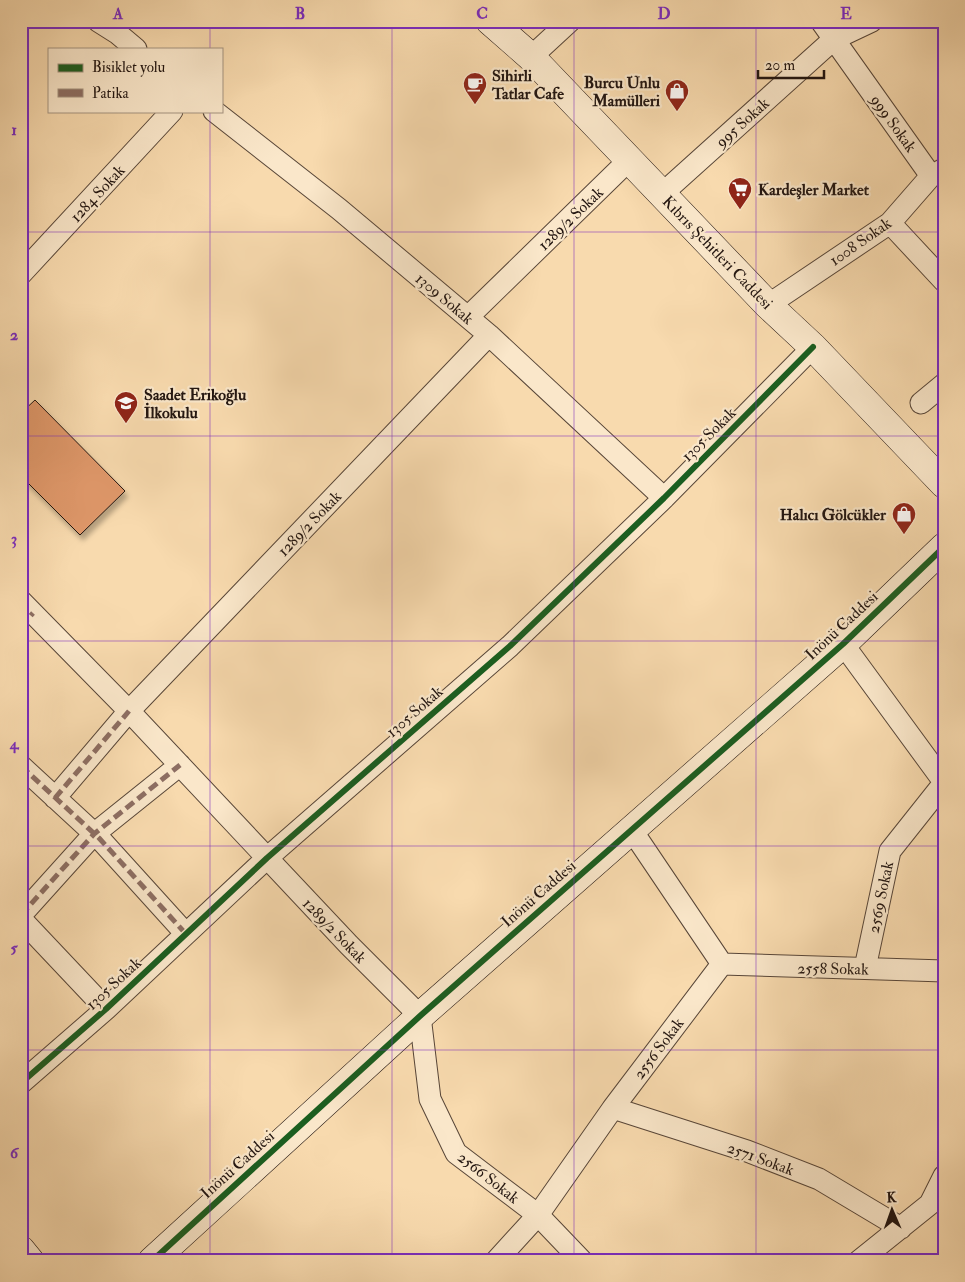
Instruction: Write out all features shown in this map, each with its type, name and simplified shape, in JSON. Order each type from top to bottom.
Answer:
[{"type":"street","points":[[98,21],[122,27],[135,48]]},
{"type":"street","name":"Kıbrıs Şehitleri Caddesi","points":[[490,21],[531,56],[768,305],[813,347],[944,484]]},
{"type":"street","points":[[531,56],[570,21]]},
{"type":"street","name":"999 Sokak","points":[[821,21],[938,172]]},
{"type":"street","name":"995 Sokak","points":[[662,193],[834,39],[872,21]]},
{"type":"street","name":"1284 Sokak","points":[[21,274],[171,112]]},
{"type":"street","name":"1309 Sokak","points":[[215,112],[339,209],[489,335],[664,498]]},
{"type":"street","name":"1289/2 Sokak","points":[[468,318],[629,160]]},
{"type":"street","name":"1008 Sokak","points":[[768,305],[890,222],[938,172]]},
{"type":"street","points":[[890,222],[944,281]]},
{"type":"street","name":"1289/2 Sokak","points":[[129,711],[489,335]]},
{"type":"street","name":"1305 Sokak","points":[[21,1083],[106,1009],[267,858],[510,646],[664,498],[813,347]]},
{"type":"street","points":[[921,403],[944,384]]},
{"type":"street","name":"Inönü Caddesi","points":[[152,1261],[420,1016],[843,644],[944,547]]},
{"type":"street","name":"1289/2 Sokak","points":[[25,614],[129,711],[349,945],[420,1016]]},
{"type":"street","points":[[843,644],[944,783]]},
{"type":"street","points":[[55,798],[129,711]]},
{"type":"street","points":[[21,915],[94,834],[180,765]]},
{"type":"street","points":[[23,772],[94,834],[186,934]]},
{"type":"street","name":"2569 Sokak","points":[[865,968],[890,850],[944,783]]},
{"type":"street","points":[[631,829],[722,964]]},
{"type":"street","points":[[21,919],[106,1009]]},
{"type":"street","name":"2558 Sokak","points":[[722,964],[794,968],[944,971]]},
{"type":"street","name":"2556 Sokak","points":[[496,1261],[538,1215],[613,1108],[722,964]]},
{"type":"street","name":"2566 Sokak","points":[[420,1016],[430,1099],[456,1152],[538,1215],[582,1261]]},
{"type":"street","name":"2571 Sokak","points":[[613,1108],[747,1151],[819,1179],[901,1228]]},
{"type":"street","points":[[860,1261],[930,1204],[944,1176]]},
{"type":"street","points":[[21,1250],[30,1261]]},
{"type":"building","points":[[35,400],[125,491],[80,535],[21,476],[21,413]]},
{"type":"marked path","points":[[21,627],[33,613]]},
{"type":"marked path","points":[[55,798],[129,711]]},
{"type":"marked path","points":[[21,915],[94,834],[180,765]]},
{"type":"marked path","points":[[21,766],[99,838],[186,934]]},
{"type":"cycle path","points":[[21,1083],[106,1009],[267,858],[510,646],[664,498],[813,347]]},
{"type":"cycle path","points":[[152,1261],[420,1016],[843,644],[944,547]]},
{"type":"place","name":"Sihirli Tatlar Cafe","points":[[475,105]]},
{"type":"place","name":"Burcu Unlu Mamülleri","points":[[677,112]]},
{"type":"place","name":"Kardeşler Market","points":[[740,210]]},
{"type":"place","name":"Saadet Erikoğlu İlkokulu","points":[[126,424]]},
{"type":"place","name":"Halıcı Gölcükler","points":[[904,535]]}]
